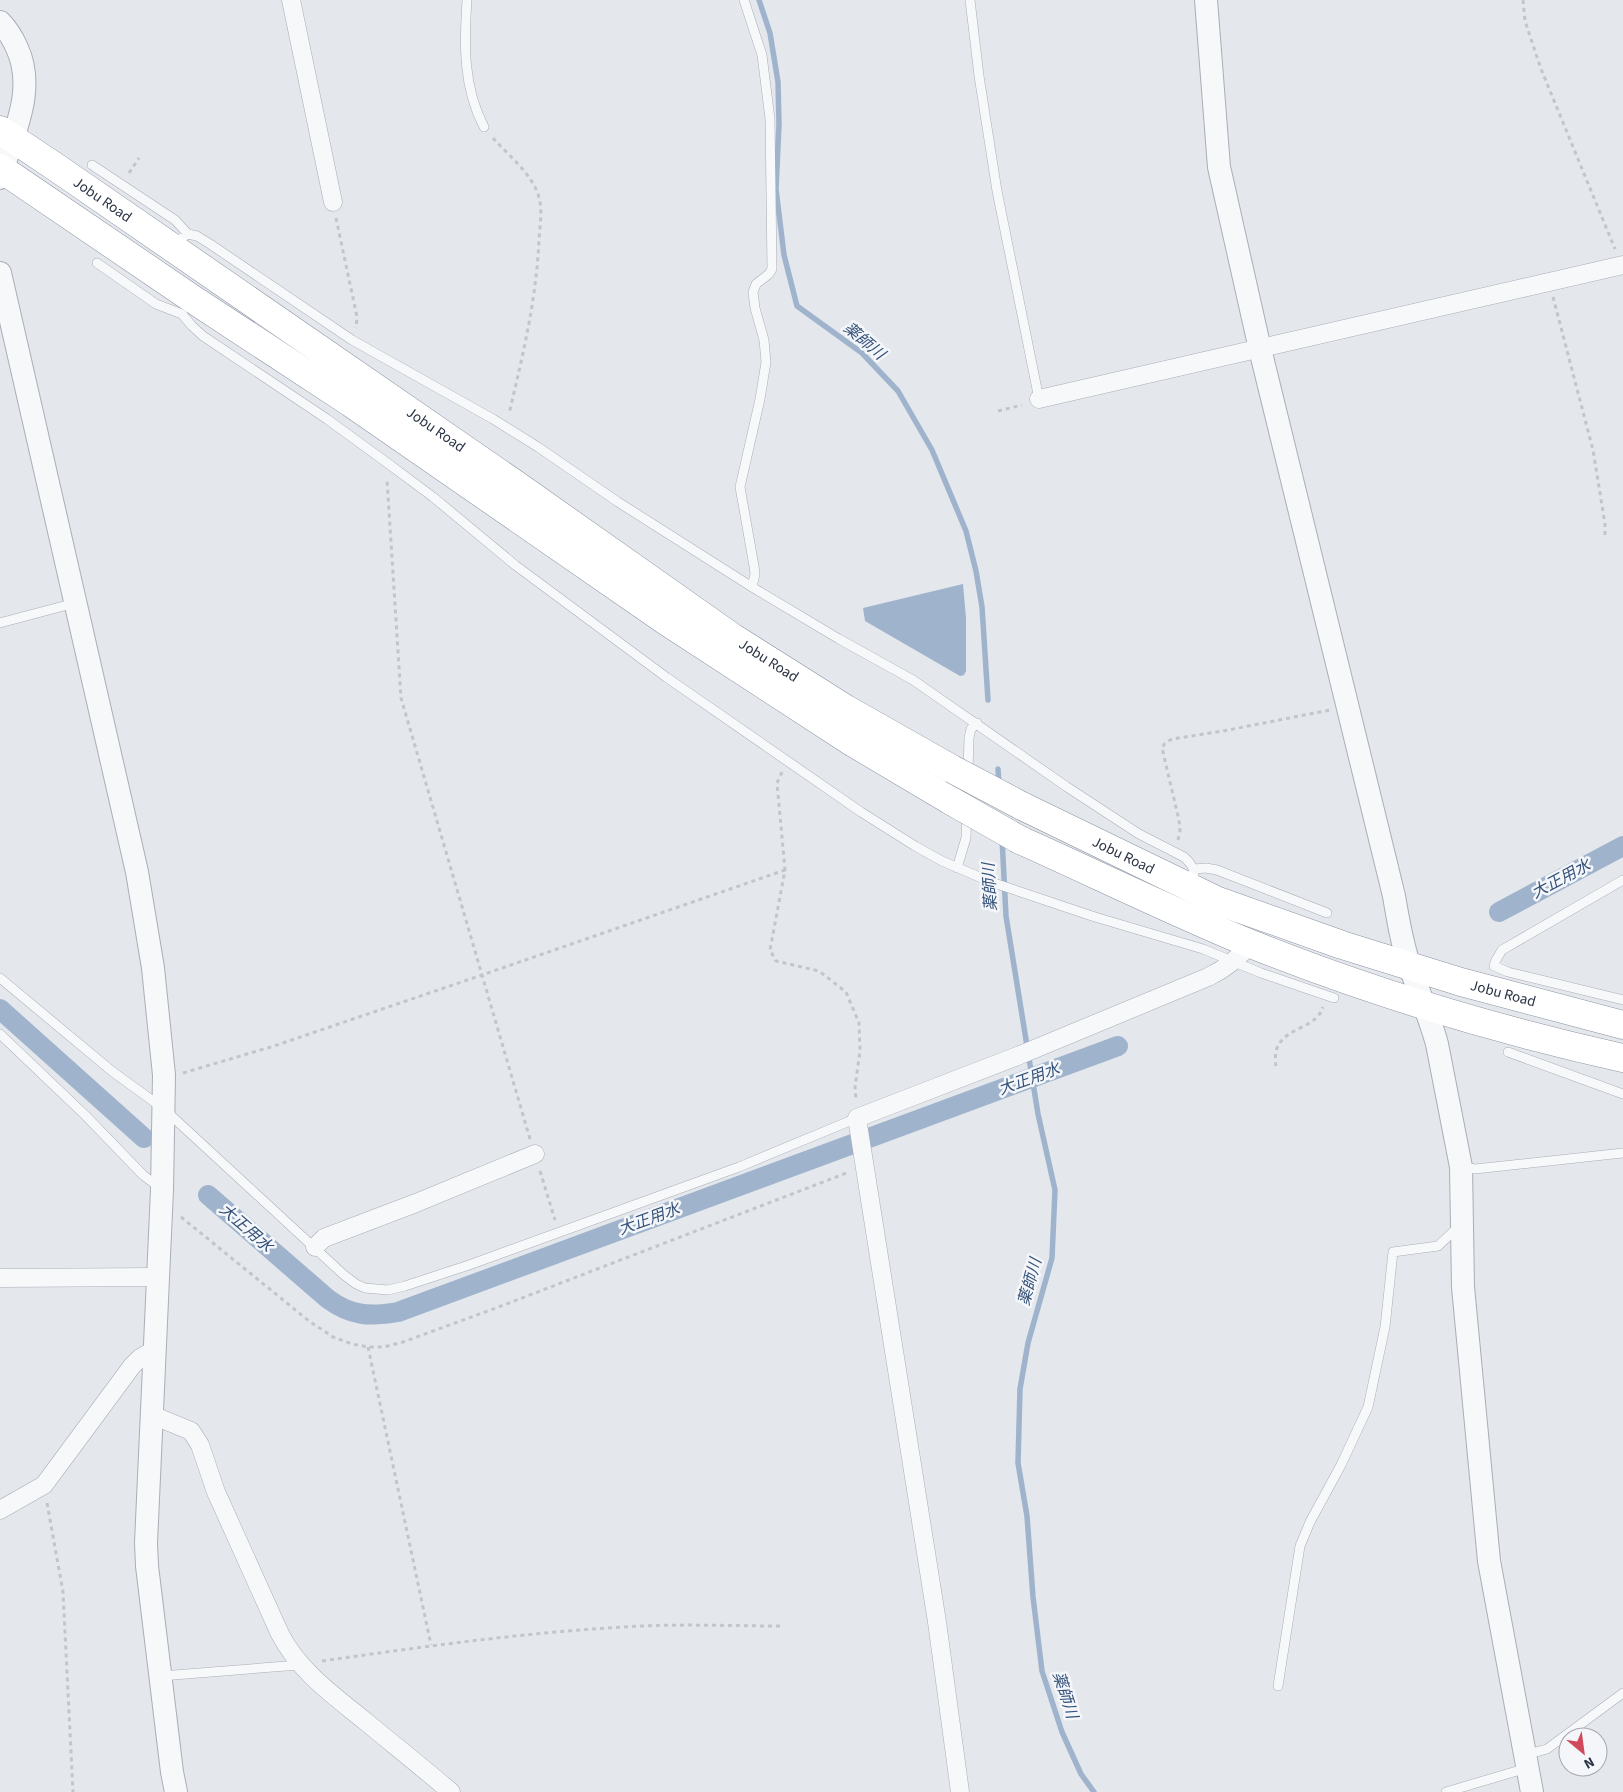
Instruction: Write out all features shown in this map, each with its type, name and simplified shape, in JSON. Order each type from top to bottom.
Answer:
[{"type":"highway","name":"Jobu Road","points":[[6,135],[57,168],[179,240],[515,484],[732,637],[846,709],[952,769],[1020,805],[1192,878],[1218,901],[1410,966],[1491,991],[1623,1026]]},
{"type":"highway","name":"Jobu Road","points":[[1,172],[187,306],[350,403],[690,637],[852,742],[1020,840],[1242,953],[1365,985],[1470,1019],[1623,1058]]},
{"type":"street","points":[[290,0],[333,202]]},
{"type":"street","points":[[1206,0],[1219,167],[1260,348],[1410,966],[1437,1044],[1461,1167],[1463,1287],[1489,1561],[1532,1792]]},
{"type":"street","points":[[0,22],[15,42],[21,56],[26,84],[24,100],[6,135],[1,172]]},
{"type":"street","points":[[1039,399],[1622,266]]},
{"type":"street","points":[[0,274],[138,882],[153,968],[160,1027],[164,1075],[162,1190],[146,1543],[160,1676],[176,1792]]},
{"type":"street","points":[[960,1792],[937,1622],[858,1123],[1208,978],[1222,971],[1242,953]]},
{"type":"street","points":[[315,1247],[324,1238],[416,1203],[534,1154]]},
{"type":"street","points":[[0,1278],[157,1277]]},
{"type":"street","points":[[0,1510],[44,1485],[132,1366],[140,1358],[154,1350]]},
{"type":"street","points":[[152,1416],[191,1431],[200,1445],[216,1492],[280,1634],[288,1650],[299,1665],[346,1706],[452,1792]]},
{"type":"lane","points":[[467,0],[464,47],[472,98],[484,127]]},
{"type":"lane","points":[[744,0],[762,55],[770,119],[772,269],[769,274],[756,284],[752,292],[764,340],[766,362],[760,399],[740,487],[755,574],[752,587]]},
{"type":"lane","points":[[970,0],[979,76],[997,191],[1039,399]]},
{"type":"lane","points":[[92,165],[175,220],[179,240],[197,236],[352,340],[505,427],[618,502],[752,587],[839,639],[913,680],[1067,787],[1139,834],[1184,858],[1191,863],[1192,878]]},
{"type":"lane","points":[[97,263],[156,304],[187,306],[192,326],[203,336],[327,419],[386,462],[572,609],[666,677],[789,763],[915,846],[957,868],[1027,895],[1203,950],[1242,953],[1324,995],[1334,998]]},
{"type":"lane","points":[[0,623],[75,602]]},
{"type":"lane","points":[[957,868],[966,838],[969,738],[971,729],[977,723]]},
{"type":"lane","points":[[1192,878],[1206,868],[1217,870],[1326,913]]},
{"type":"lane","points":[[1623,880],[1502,950],[1494,966],[1508,972],[1623,1000]]},
{"type":"lane","points":[[0,978],[113,1072],[164,1110],[315,1247],[344,1276],[365,1288],[388,1290],[469,1265],[858,1123]]},
{"type":"lane","points":[[0,1034],[86,1116],[143,1175],[162,1190]]},
{"type":"lane","points":[[1508,1052],[1623,1094]]},
{"type":"lane","points":[[1461,1167],[1475,1168],[1623,1153]]},
{"type":"lane","points":[[1278,1686],[1300,1546],[1310,1522],[1341,1465],[1368,1407],[1385,1327],[1393,1252],[1438,1246],[1463,1222]]},
{"type":"lane","points":[[160,1676],[299,1665]]},
{"type":"lane","points":[[1446,1792],[1526,1761],[1547,1749],[1623,1693]]},
{"type":"path","points":[[1523,0],[1525,21],[1541,69],[1622,266]]},
{"type":"path","points":[[484,127],[528,177],[538,194],[541,209],[538,272],[532,314],[505,427]]},
{"type":"path","points":[[121,184],[139,158]]},
{"type":"path","points":[[333,202],[357,317],[352,340]]},
{"type":"path","points":[[1549,282],[1593,450],[1605,524],[1605,535]]},
{"type":"path","points":[[998,411],[1039,399]]},
{"type":"path","points":[[386,462],[401,698],[534,1154],[559,1232]]},
{"type":"path","points":[[1173,852],[1180,831],[1162,748],[1165,743],[1172,738],[1223,731],[1348,707]]},
{"type":"path","points":[[789,763],[777,783],[785,870],[770,950],[776,961],[819,971],[846,992],[859,1023],[860,1051],[855,1087],[858,1123]]},
{"type":"path","points":[[202,1068],[274,1046],[785,870]]},
{"type":"path","points":[[1276,1066],[1278,1045],[1288,1034],[1316,1018],[1322,1009],[1324,995]]},
{"type":"path","points":[[368,1347],[431,1645]]},
{"type":"path","points":[[44,1485],[63,1592],[73,1792]]},
{"type":"path","points":[[299,1665],[431,1645],[581,1630],[643,1626],[782,1626]]},
{"type":"water","points":[[963,584],[966,618],[966,671],[964,675],[960,676],[865,621],[863,608]]},
{"type":"waterway","name":"薬師川","points":[[759,0],[770,33],[778,82],[779,124],[776,189],[784,255],[797,306],[862,353],[898,391],[932,450],[966,531],[976,571],[982,607],[988,700]]},
{"type":"waterway","name":"薬師川","points":[[998,769],[999,784]]},
{"type":"waterway","name":"薬師川","points":[[1002,838],[1006,916],[1038,1114],[1055,1190],[1052,1258],[1028,1343],[1020,1389],[1018,1463],[1027,1516],[1033,1597],[1042,1671],[1062,1732],[1081,1774],[1094,1792]]},
{"type":"waterway","name":"大正用水","points":[[1499,912],[1623,846]]},
{"type":"waterway","name":"大正用水","points":[[0,1009],[144,1138]]},
{"type":"waterway","name":"大正用水","points":[[208,1195],[336,1305],[361,1314],[398,1312],[1118,1046]]}]
